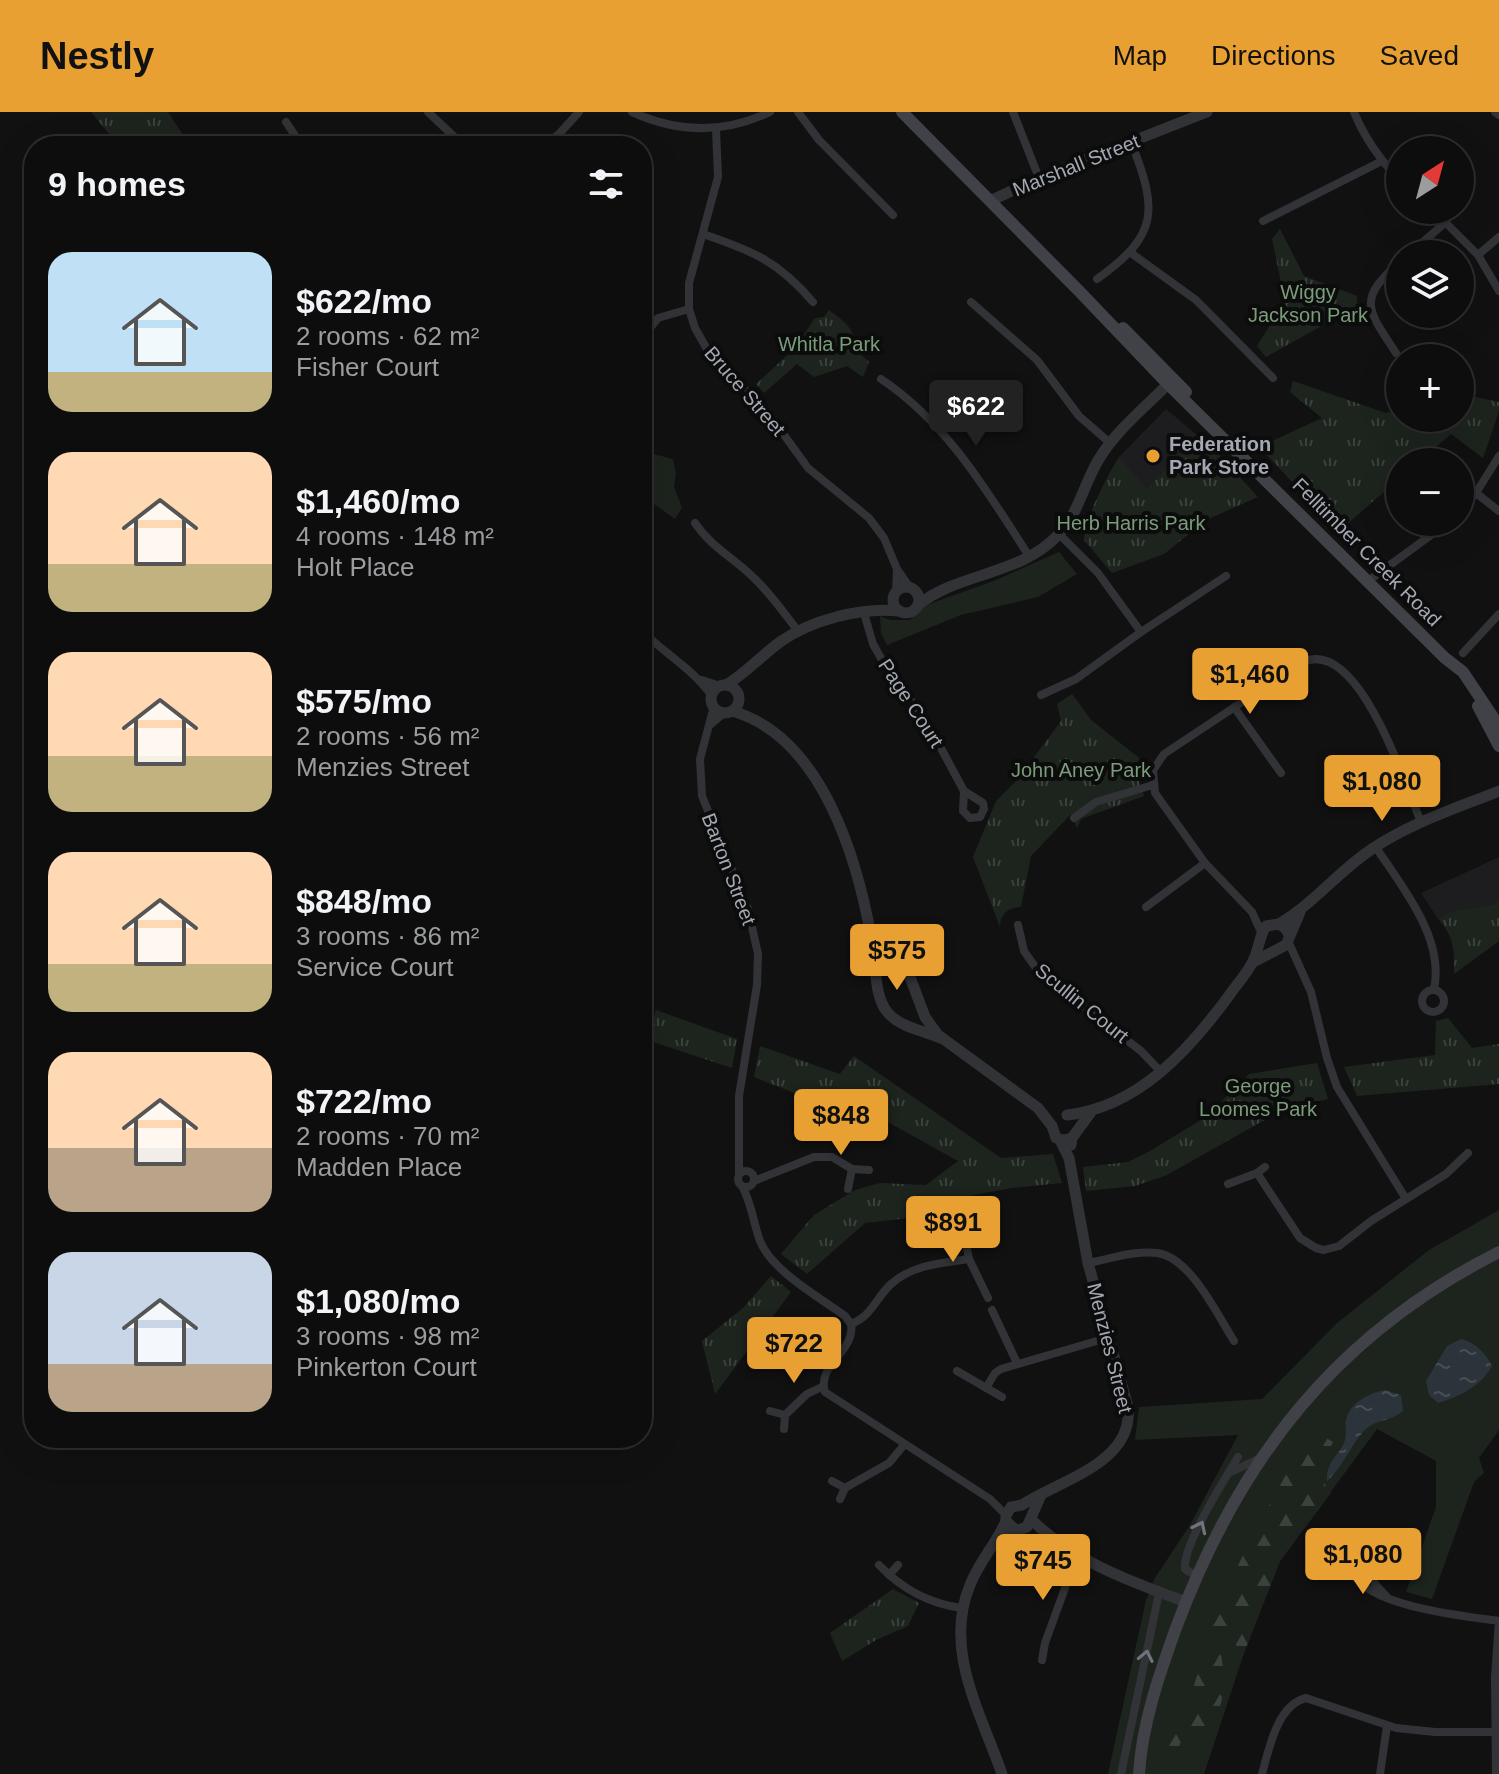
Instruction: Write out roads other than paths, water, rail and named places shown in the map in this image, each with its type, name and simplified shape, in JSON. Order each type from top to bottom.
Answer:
[{"type":"main road","name":"Felltimber Creek Road","points":[[902,112],[1227,441],[1445,658],[1463,672],[1499,726]]},
{"type":"main road","name":"Felltimber Creek Road","points":[[1445,658],[1480,710],[1499,746]]},
{"type":"main road","points":[[1139,1774],[1144,1730],[1164,1661],[1186,1602],[1230,1510],[1260,1458],[1300,1406],[1363,1343],[1423,1296],[1499,1252]]},
{"type":"street","points":[[428,112],[453,136]]},
{"type":"street","points":[[556,136],[579,112]]},
{"type":"street","points":[[632,112],[679,127],[716,129],[770,112]]},
{"type":"street","points":[[798,112],[819,140],[893,215]]},
{"type":"street","points":[[1013,112],[1039,178]]},
{"type":"street","name":"Marshall Street","points":[[990,201],[1039,178],[1207,112]]},
{"type":"street","points":[[1354,112],[1386,165]]},
{"type":"street","points":[[286,122],[295,136]]},
{"type":"street","name":"Bruce Street","points":[[716,129],[718,177],[691,271],[689,309],[695,328],[712,358],[766,410],[808,468],[869,518],[884,538],[897,569],[912,589]]},
{"type":"street","points":[[1097,279],[1131,253],[1147,221],[1149,194],[1131,142]]},
{"type":"street","points":[[1263,221],[1382,161]]},
{"type":"street","points":[[1425,240],[1444,224]]},
{"type":"street","points":[[1448,224],[1478,255],[1499,291]]},
{"type":"street","points":[[703,234],[776,265],[793,278],[813,302]]},
{"type":"street","points":[[1478,255],[1499,237]]},
{"type":"street","points":[[1131,253],[1196,300],[1273,378]]},
{"type":"street","points":[[1386,275],[1377,283],[1370,305],[1374,319],[1390,344]]},
{"type":"street","points":[[971,302],[1037,360],[1079,416],[1110,443]]},
{"type":"street","points":[[652,326],[667,313],[689,309]]},
{"type":"street","points":[[881,379],[917,405],[945,434],[1029,556]]},
{"type":"street","points":[[726,699],[749,669],[798,631],[832,618],[870,611],[910,613],[940,591],[1005,569],[1029,556],[1059,534],[1076,509],[1094,467],[1110,443],[1171,381]]},
{"type":"street","points":[[1474,495],[1499,456]]},
{"type":"street","points":[[1476,493],[1499,511]]},
{"type":"street","points":[[695,523],[706,540],[753,576],[798,631]]},
{"type":"street","points":[[1059,534],[1098,573],[1141,632]]},
{"type":"street","points":[[1368,581],[1430,536]]},
{"type":"street","name":"Bruce Street","points":[[895,595],[897,569]]},
{"type":"street","points":[[1041,695],[1076,679],[1226,576]]},
{"type":"street","points":[[870,611],[901,589],[940,591]]},
{"type":"street","points":[[912,589],[918,595],[918,605]]},
{"type":"street","points":[[895,595],[894,605],[899,611]]},
{"type":"street","name":"Page Court","points":[[870,611],[873,644],[929,726],[964,791]]},
{"type":"street","points":[[1463,653],[1497,619]]},
{"type":"street","points":[[652,640],[791,749],[814,776],[830,803],[850,852],[870,931],[883,1006],[901,1023],[943,1039]]},
{"type":"street","points":[[1296,962],[1264,945],[1252,912],[1205,863],[1155,793],[1153,770],[1159,759],[1308,659],[1323,658],[1331,661],[1358,689],[1375,713],[1421,822]]},
{"type":"street","name":"Barton Street","points":[[726,699],[709,725],[700,759],[702,796],[748,909],[758,954],[757,985],[739,1096],[741,1156],[738,1181],[750,1179]]},
{"type":"street","points":[[1234,707],[1281,773]]},
{"type":"street","points":[[1074,818],[1096,802],[1153,785]]},
{"type":"street","points":[[1070,1136],[1053,1134],[1055,1118],[1091,1112],[1136,1090],[1161,1072],[1205,1028],[1253,962],[1266,926],[1300,911],[1375,846],[1421,822],[1499,791]]},
{"type":"street","points":[[1375,846],[1429,933],[1436,961],[1434,989]]},
{"type":"street","points":[[1146,907],[1205,863]]},
{"type":"street","points":[[1253,962],[1276,950],[1288,938],[1300,911]]},
{"type":"street","points":[[1252,912],[1285,928],[1296,962],[1311,992],[1337,1087],[1406,1199]]},
{"type":"street","name":"Scullin Court","points":[[1018,925],[1024,951],[1038,971],[1141,1051],[1161,1072]]},
{"type":"street","points":[[870,931],[883,952],[907,974],[927,1021],[943,1039],[1038,1108],[1052,1126]]},
{"type":"street","points":[[1038,1108],[1065,1115],[1076,1123],[1070,1136]]},
{"type":"street","points":[[1070,1136],[1091,1112]]},
{"type":"street","name":"Menzies Street","points":[[962,1608],[978,1570],[1019,1517],[1041,1494],[1111,1454],[1123,1439],[1128,1422],[1128,1407],[1088,1263],[1069,1158],[1070,1136]]},
{"type":"street","points":[[1257,1173],[1300,1238],[1324,1250],[1339,1246],[1446,1174],[1468,1153]]},
{"type":"street","name":"Barton Street","points":[[741,1156],[750,1179],[750,1201],[760,1240],[772,1260],[845,1316],[851,1324]]},
{"type":"street","points":[[750,1179],[781,1172],[807,1159],[823,1156],[840,1160],[852,1169],[869,1170]]},
{"type":"street","points":[[1228,1184],[1265,1167]]},
{"type":"street","points":[[848,1189],[852,1169]]},
{"type":"street","points":[[961,1217],[969,1259],[988,1298]]},
{"type":"street","points":[[1088,1263],[1150,1252],[1171,1257],[1186,1268],[1234,1341]]},
{"type":"street","points":[[969,1259],[909,1272],[887,1289],[863,1320],[851,1324],[852,1335],[823,1376],[822,1387],[829,1397],[1077,1555],[1159,1593],[1186,1602]]},
{"type":"street","points":[[992,1310],[1017,1363]]},
{"type":"street","points":[[986,1388],[995,1373],[1017,1363],[1107,1338]]},
{"type":"street","points":[[957,1371],[1002,1397]]},
{"type":"street","points":[[784,1429],[785,1415],[807,1394],[822,1387]]},
{"type":"street","points":[[770,1411],[785,1415]]},
{"type":"street","points":[[840,1499],[845,1488],[889,1463],[904,1445]]},
{"type":"street","points":[[1198,1577],[1185,1569],[1185,1557],[1238,1457]]},
{"type":"street","points":[[1228,1473],[1260,1458]]},
{"type":"street","points":[[832,1481],[845,1488]]},
{"type":"street","points":[[1042,1660],[1077,1555]]},
{"type":"street","points":[[1387,1597],[1375,1584],[1369,1566],[1360,1561],[1355,1564],[1352,1571],[1355,1578],[1387,1597],[1427,1610],[1499,1621],[1496,1774]]},
{"type":"street","points":[[879,1565],[927,1599],[962,1608],[960,1637],[964,1670],[1002,1774]]},
{"type":"street","points":[[889,1575],[898,1565]]},
{"type":"street","points":[[1121,1774],[1159,1593]]},
{"type":"street","points":[[1262,1774],[1283,1715],[1299,1700],[1308,1698],[1387,1726],[1418,1731],[1495,1732]]},
{"type":"street","points":[[1133,1720],[1144,1730]]},
{"type":"street","points":[[1380,1774],[1387,1726]]},
{"type":"water","points":[[1461,1339],[1480,1349],[1492,1366],[1482,1380],[1469,1390],[1438,1403],[1429,1395],[1426,1381],[1447,1346]]},
{"type":"water","points":[[1385,1390],[1401,1395],[1403,1411],[1367,1428],[1327,1481],[1331,1463],[1345,1440],[1346,1421],[1351,1409],[1366,1396]]},
{"type":"place","name":"Federation Park Store","points":[[1153,456]]},
{"type":"park label","name":"Wiggy Jackson Park","points":[[1308,304]]},
{"type":"park label","name":"Whitla Park","points":[[829,344]]},
{"type":"park label","name":"Herb Harris Park","points":[[1131,523]]},
{"type":"park label","name":"John Aney Park","points":[[1081,770]]},
{"type":"park label","name":"George Loomes Park","points":[[1258,1098]]}]
